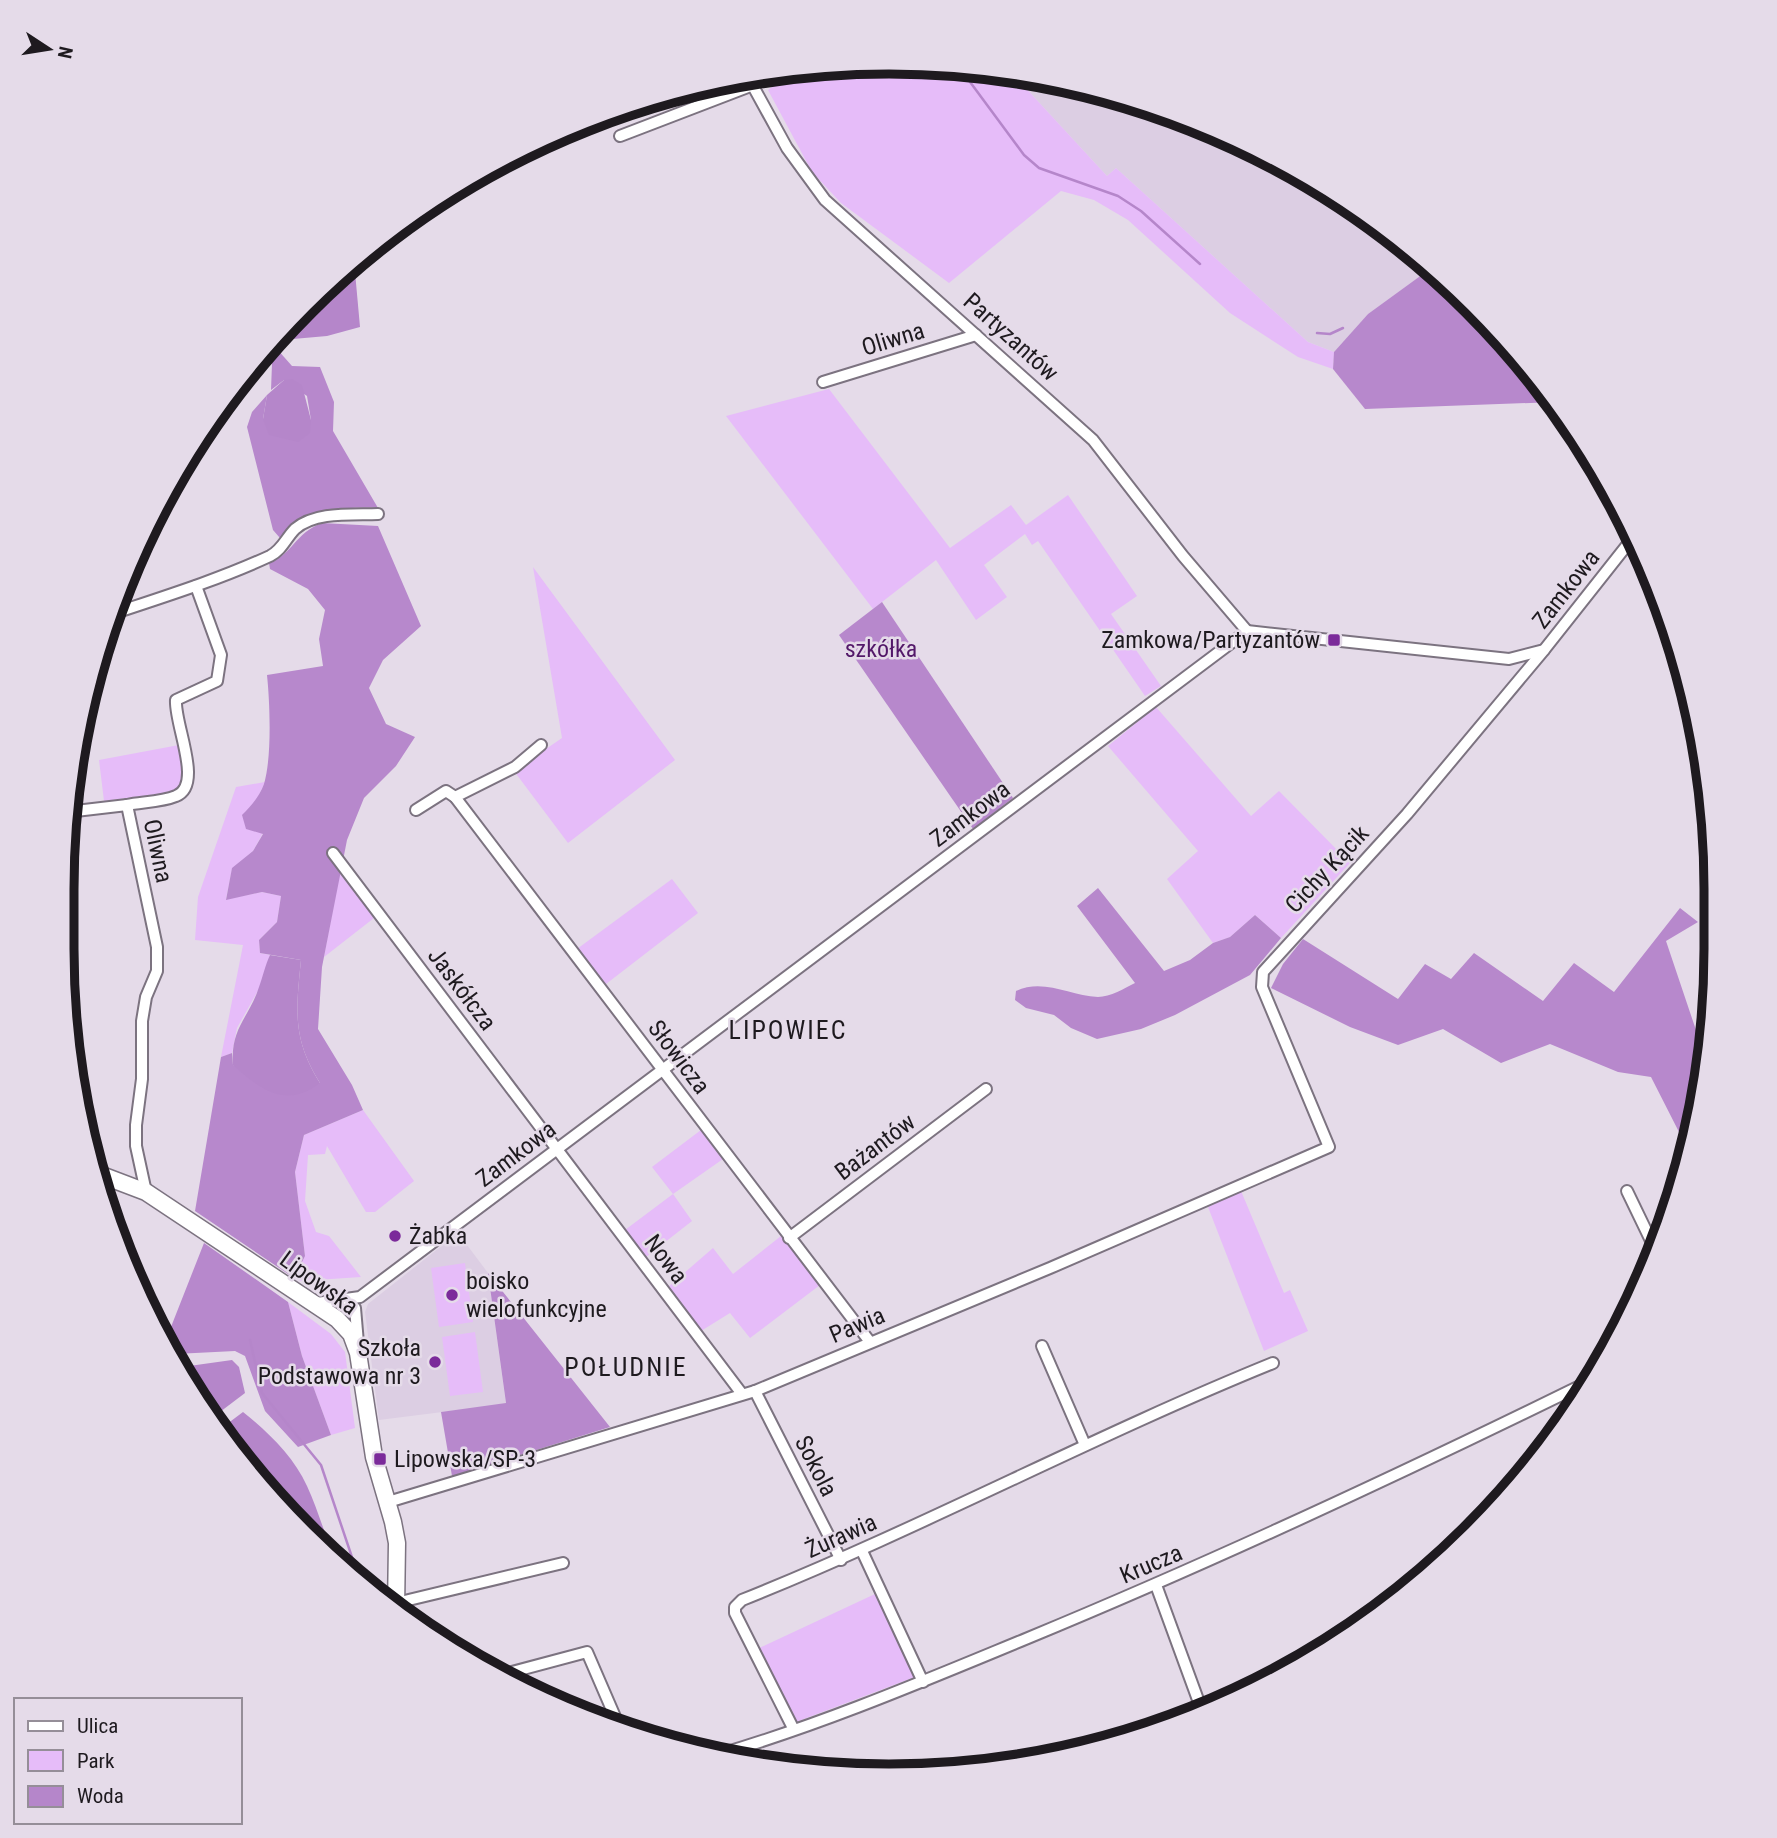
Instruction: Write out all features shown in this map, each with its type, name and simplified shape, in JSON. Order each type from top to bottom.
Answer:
[{"type":"street","name":"Partyzantów","points":[[753,85],[787,148],[825,200],[850,226],[927,288],[975,335],[1093,440],[1183,556],[1247,631]]},
{"type":"street","points":[[620,136],[733,88]]},
{"type":"street","name":"Oliwna","points":[[823,382],[975,335]]},
{"type":"street","points":[[123,610],[196,586],[273,554],[295,529],[306,522],[343,515],[378,514]]},
{"type":"street","name":"Zamkowa","points":[[339,1320],[341,1307],[354,1302],[1247,631],[1508,659],[1544,650],[1627,545]]},
{"type":"street","name":"Oliwna","points":[[146,1192],[136,1146],[136,1125],[142,1079],[142,1021],[146,998],[157,971],[157,947],[127,805],[177,796],[187,787],[190,771],[175,713],[176,700],[217,681],[221,655],[196,586]]},
{"type":"street","name":"Cichy Kącik","points":[[1329,1147],[1262,987],[1263,972],[1407,814],[1544,650]]},
{"type":"street","points":[[416,810],[446,791],[454,797],[515,766],[541,745]]},
{"type":"street","name":"Słowicza","points":[[454,797],[870,1342]]},
{"type":"street","points":[[77,811],[127,805]]},
{"type":"street","name":"Jaskółcza","points":[[333,853],[557,1149]]},
{"type":"street","name":"Bażantów","points":[[789,1238],[986,1089]]},
{"type":"street","name":"Pawia","points":[[388,1502],[634,1430],[755,1391],[1329,1147]]},
{"type":"street","name":"Nowa","points":[[557,1149],[742,1394]]},
{"type":"street","name":"Lipowska","points":[[106,1177],[146,1192],[339,1320],[351,1334],[359,1353],[374,1457],[397,1544],[396,1599]]},
{"type":"street","points":[[1627,1191],[1650,1237]]},
{"type":"street","points":[[313,1303],[354,1302],[359,1353]]},
{"type":"street","points":[[1042,1346],[1085,1445]]},
{"type":"street","name":"Żurawia","points":[[793,1728],[735,1614],[735,1606],[742,1600],[862,1551],[1085,1445],[1273,1363]]},
{"type":"street","name":"Krucza","points":[[745,1752],[793,1728],[923,1682],[1156,1585],[1314,1514],[1574,1389]]},
{"type":"street","name":"Sokola","points":[[755,1391],[841,1560]]},
{"type":"street","points":[[862,1551],[923,1682]]},
{"type":"street","name":"Lipowska","points":[[403,1604],[563,1563]]},
{"type":"street","points":[[1156,1585],[1198,1703]]},
{"type":"street","points":[[513,1672],[587,1652],[615,1716]]},
{"type":"shaded area","points":[[1023,85],[1099,101],[1150,117],[1249,158],[1341,211],[1423,274],[1368,314],[1334,352],[1308,342],[1116,168],[1107,176]]},
{"type":"shaded area","name":"Szkoła Podstawowa nr 3","points":[[458,1233],[488,1273],[506,1404],[379,1420],[365,1312],[368,1304]]},
{"type":"green space","points":[[835,75],[942,75],[1023,85],[1107,176],[1116,168],[1308,342],[1334,352],[1333,369],[1298,357],[1230,313],[1128,220],[1094,200],[1061,191],[949,283],[841,203],[812,172],[768,90],[781,80]]},
{"type":"green space","points":[[1423,274],[1465,312],[1542,402],[1365,409],[1333,369],[1334,352],[1368,314]]},
{"type":"green space","points":[[277,349],[292,366],[320,367],[334,402],[333,431],[378,508],[325,511],[301,521],[280,538],[273,530],[247,427],[252,412],[267,395],[263,419],[311,420],[307,396],[284,380],[271,390],[272,364],[269,360]]},
{"type":"green space","points":[[829,389],[950,548],[1011,505],[1026,525],[1068,495],[1137,596],[1111,614],[1161,686],[1145,696],[1038,541],[1032,545],[1025,534],[984,565],[1007,597],[976,620],[936,560],[873,609],[726,416]]},
{"type":"green space","points":[[322,523],[378,526],[421,626],[383,660],[369,688],[386,724],[415,737],[396,766],[364,798],[347,840],[322,967],[318,1029],[352,1085],[363,1110],[304,1135],[295,1172],[305,1256],[294,1278],[195,1211],[221,1057],[232,1053],[233,1065],[320,1083],[300,1037],[297,1009],[301,960],[260,953],[259,940],[277,922],[281,896],[262,892],[226,900],[232,868],[253,851],[263,834],[246,829],[242,815],[260,793],[267,773],[270,730],[267,675],[323,666],[319,639],[325,610],[308,589],[270,569],[269,563],[283,555],[306,532]]},
{"type":"green space","points":[[533,567],[675,760],[568,843],[514,771],[562,738]]},
{"type":"green space","name":"szkółka","points":[[882,602],[1013,798],[973,829],[839,635]]},
{"type":"green space","points":[[1156,707],[1251,816],[1279,791],[1350,863],[1281,938],[1255,915],[1230,937],[1213,943],[1167,879],[1198,851],[1108,746]]},
{"type":"green space","points":[[179,745],[184,775],[176,792],[104,801],[99,760]]},
{"type":"green space","points":[[265,782],[257,799],[242,816],[263,833],[253,851],[232,869],[226,899],[262,892],[281,896],[277,922],[259,940],[260,953],[270,955],[259,989],[237,1028],[232,1053],[221,1057],[243,945],[195,940],[198,897],[236,787]]},
{"type":"green space","points":[[340,871],[374,918],[324,957]]},
{"type":"green space","points":[[672,879],[698,913],[606,984],[577,949]]},
{"type":"green space","points":[[1098,888],[1164,971],[1190,960],[1213,943],[1230,937],[1255,915],[1281,938],[1250,975],[1175,1015],[1141,1029],[1097,1039],[1071,1028],[1054,1015],[1026,1008],[1015,1000],[1016,991],[1026,987],[1047,987],[1103,997],[1135,983],[1077,906]]},
{"type":"green space","points":[[1680,908],[1698,922],[1666,941],[1699,1038],[1682,1135],[1651,1077],[1618,1072],[1550,1044],[1501,1063],[1443,1029],[1398,1045],[1350,1027],[1271,988],[1283,964],[1303,939],[1398,999],[1425,964],[1451,979],[1474,953],[1543,1001],[1574,963],[1614,992]]},
{"type":"green space","points":[[363,1110],[414,1181],[375,1212],[366,1212],[327,1146],[325,1154],[308,1155],[305,1201],[316,1232],[329,1236],[361,1277],[301,1281],[294,1278],[305,1256],[295,1172],[304,1135]]},
{"type":"green space","points":[[701,1130],[723,1159],[673,1194],[652,1167]]},
{"type":"green space","points":[[1241,1191],[1284,1293],[1290,1290],[1308,1331],[1264,1351],[1208,1207]]},
{"type":"green space","points":[[673,1194],[692,1221],[646,1257],[625,1230]]},
{"type":"green space","points":[[781,1236],[820,1285],[750,1338],[730,1313],[701,1331],[668,1287],[713,1248],[733,1274]]},
{"type":"green space","points":[[204,1243],[288,1302],[302,1356],[331,1435],[298,1447],[265,1411],[245,1356],[235,1351],[181,1354],[169,1331]]},
{"type":"green space","name":"boisko wielofunkcyjne","points":[[465,1263],[473,1322],[439,1327],[431,1268]]},
{"type":"green space","points":[[488,1273],[610,1427],[452,1476],[441,1412],[506,1403]]},
{"type":"green space","points":[[288,1302],[331,1334],[345,1352],[355,1428],[331,1435],[302,1356]]},
{"type":"green space","points":[[475,1332],[483,1392],[450,1396],[442,1337]]},
{"type":"green space","points":[[875,1594],[915,1677],[796,1722],[757,1649]]},
{"type":"water","points":[[355,273],[360,327],[327,336],[293,339],[292,334],[312,312]]},
{"type":"water","points":[[292,379],[302,385],[311,420],[310,433],[298,442],[269,435],[263,419],[267,395],[284,380]]},
{"type":"water","points":[[270,955],[301,960],[297,1009],[300,1037],[320,1083],[296,1095],[264,1089],[233,1065],[237,1032],[255,998]]},
{"type":"water","points":[[232,1360],[239,1367],[245,1393],[219,1413],[189,1366]]},
{"type":"water","points":[[243,1412],[279,1446],[302,1475],[328,1540],[276,1487],[227,1424]]},
{"type":"waterway","points":[[967,77],[1024,155],[1039,168],[1118,196],[1141,211],[1200,264]]},
{"type":"waterway","points":[[1317,333],[1330,334],[1343,328]]},
{"type":"waterway","points":[[250,1340],[262,1393],[321,1465],[355,1565]]},
{"type":"place","name":"Zamkowa/Partyzantów","points":[[1334,640]]},
{"type":"place","name":"Żabka","points":[[395,1236]]},
{"type":"place","name":"boisko wielofunkcyjne","points":[[452,1295]]},
{"type":"place","name":"Szkoła Podstawowa nr 3","points":[[435,1362]]},
{"type":"place","name":"Lipowska/SP-3","points":[[380,1459]]},
{"type":"district","name":"LIPOWIEC","points":[[788,1030]]},
{"type":"district","name":"POŁUDNIE","points":[[626,1367]]}]
